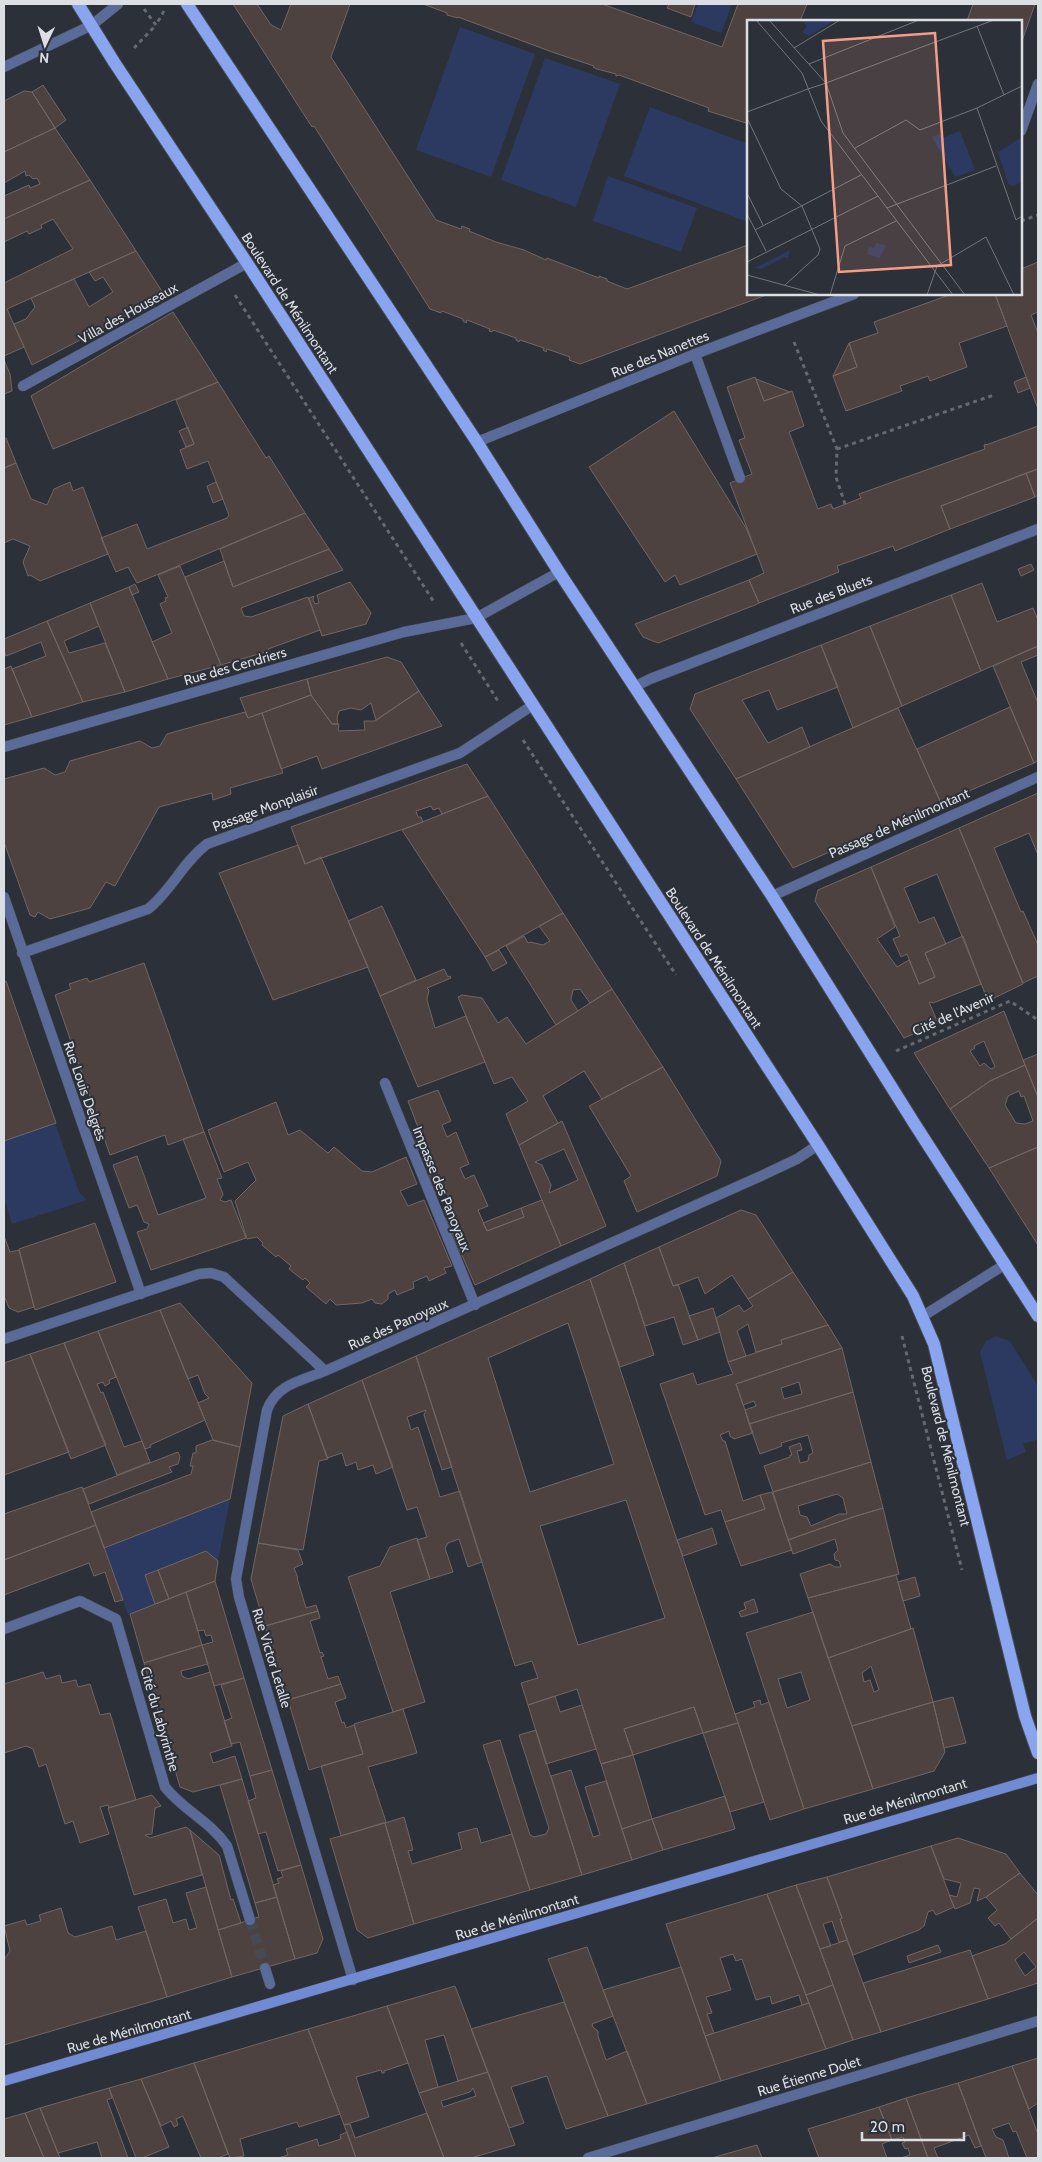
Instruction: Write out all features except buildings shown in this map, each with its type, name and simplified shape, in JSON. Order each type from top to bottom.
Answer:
[{"type":"main road","name":"Boulevard de Ménilmontant","points":[[78,4],[900,1274],[923,1316],[934,1344],[1025,1716],[1038,1753]]},
{"type":"main road","points":[[187,4],[477,442],[559,572],[772,896],[1038,1316]]},
{"type":"street","points":[[4,67],[92,26],[118,4]]},
{"type":"street","points":[[1022,128],[1038,84]]},
{"type":"street","name":"Villa des Houseaux","points":[[23,386],[247,263]]},
{"type":"street","name":"Rue des Nanettes","points":[[477,442],[695,354],[851,295]]},
{"type":"street","points":[[695,354],[740,478]]},
{"type":"street","name":"Rue des Bluets","points":[[634,687],[650,678],[1038,529]]},
{"type":"street","points":[[476,618],[559,572]]},
{"type":"street","name":"Rue des Cendriers","points":[[4,747],[404,632],[476,618]]},
{"type":"street","name":"Passage Monplaisir","points":[[22,952],[148,909],[159,901],[195,853],[207,844],[460,753],[533,705]]},
{"type":"street","name":"Passage de Ménilmontant","points":[[772,896],[1038,777]]},
{"type":"street","name":"Rue Louis Delgrès","points":[[4,897],[141,1294]]},
{"type":"street","name":"Impasse des Panoyaux","points":[[385,1082],[475,1305]]},
{"type":"street","name":"Rue des Panoyaux","points":[[325,1371],[761,1176],[797,1159],[818,1145]]},
{"type":"street","points":[[923,1316],[1004,1265]]},
{"type":"street","points":[[4,1339],[199,1274],[211,1273],[224,1277],[325,1371]]},
{"type":"street","name":"Rue Victor Letalle","points":[[325,1371],[285,1387],[270,1400],[236,1579],[239,1597],[353,1980]]},
{"type":"street","name":"Cité du Labyrinthe","points":[[4,1629],[80,1602],[116,1619],[165,1787],[173,1797],[220,1837],[226,1846],[250,1920]]},
{"type":"street","name":"Rue de Ménilmontant","points":[[4,2081],[1038,1778]]},
{"type":"street","points":[[265,1968],[270,1984]]},
{"type":"street","name":"Rue Étienne Dolet","points":[[588,2158],[1038,2021]]},
{"type":"path","points":[[132,49],[156,25],[166,7]]},
{"type":"path","points":[[144,9],[156,25]]},
{"type":"path","points":[[1022,221],[1038,215]]},
{"type":"path","points":[[786,320],[837,449],[836,477],[846,504]]},
{"type":"path","points":[[837,449],[994,395]]},
{"type":"path","points":[[472,660],[678,978]]},
{"type":"path","name":"Cité de l'Avenir","points":[[875,1061],[1010,1001],[1038,1020]]},
{"type":"path","name":"Boulevard de Ménilmontant","points":[[900,1330],[963,1575]]},
{"type":"shaded area","points":[[698,4],[732,4],[721,33],[691,22]]},
{"type":"shaded area","points":[[460,27],[535,54],[491,177],[416,150]]},
{"type":"shaded area","points":[[545,58],[620,84],[576,207],[501,180]]},
{"type":"shaded area","points":[[650,107],[747,144],[747,222],[624,176]]},
{"type":"shaded area","points":[[608,176],[697,208],[681,252],[593,221]]},
{"type":"shaded area","points":[[6,981],[79,1192],[87,1200],[12,1224],[4,1198],[4,982]]},
{"type":"shaded area","points":[[996,1336],[1010,1341],[1038,1386],[1038,1439],[1023,1444],[1026,1452],[1007,1460],[980,1352],[986,1341]]},
{"type":"shaded area","points":[[230,1499],[218,1561],[206,1552],[145,1576],[155,1604],[128,1615],[104,1548]]},
{"type":"tunnel","points":[[250,1920],[265,1968]]}]
